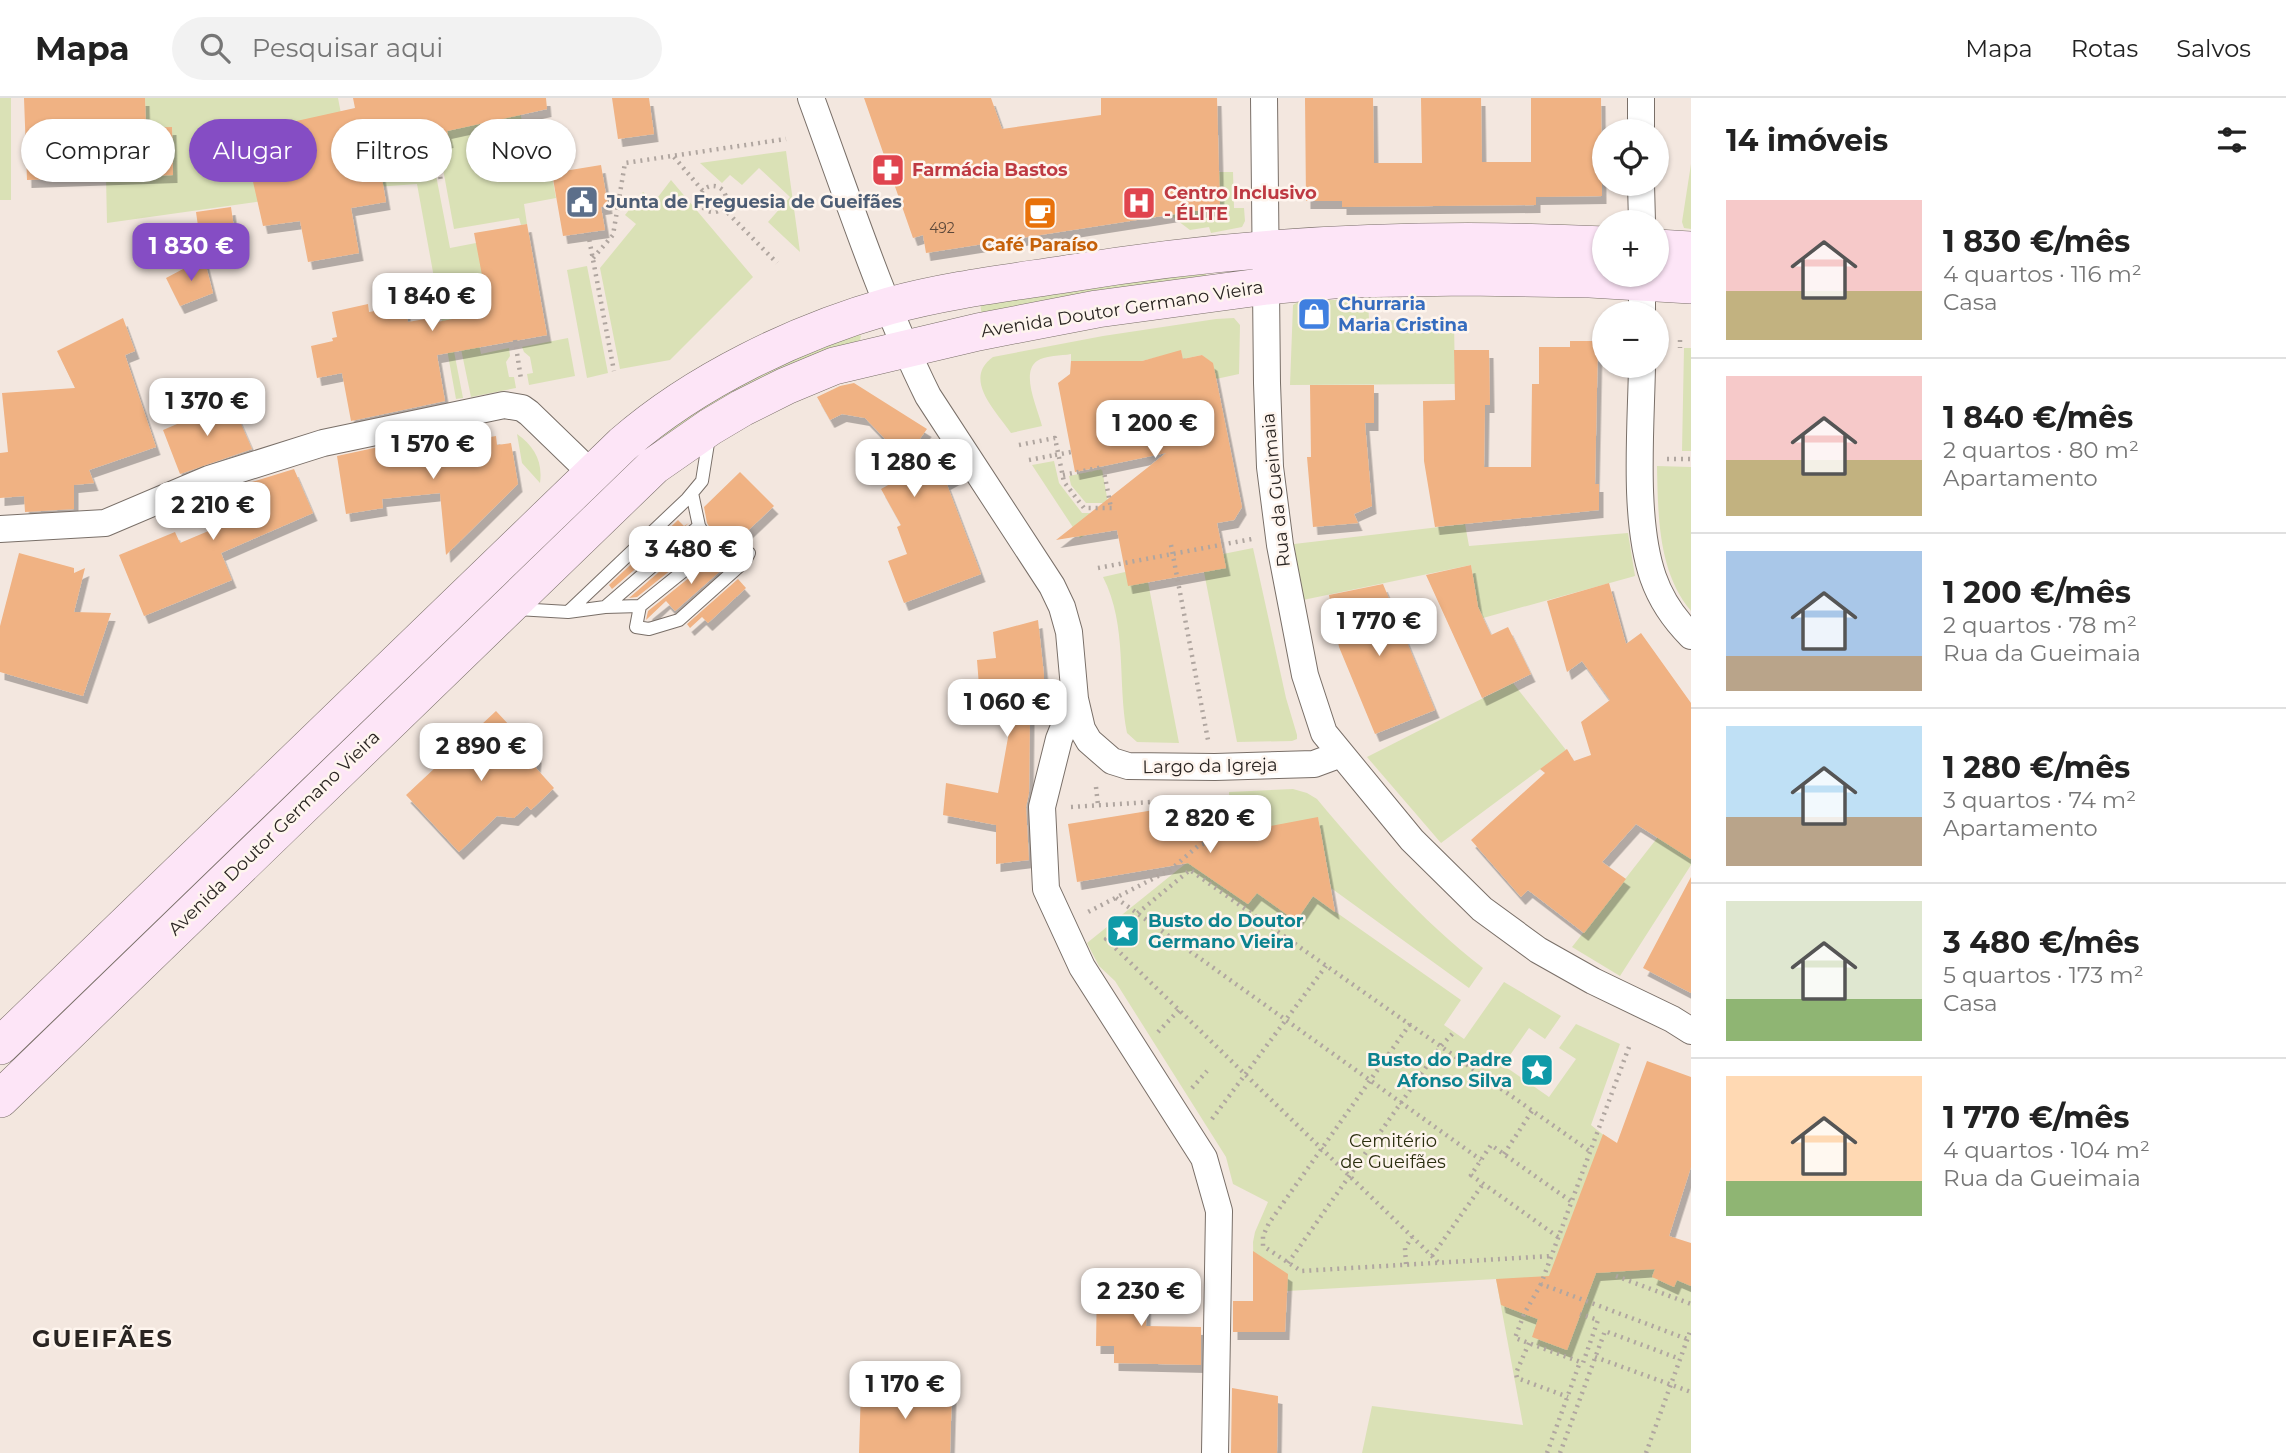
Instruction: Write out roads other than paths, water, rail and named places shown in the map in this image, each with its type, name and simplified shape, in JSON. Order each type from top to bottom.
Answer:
[{"type":"main road","points":[[0,1046],[591,473],[646,424],[717,380],[804,337],[890,306],[970,289],[1099,268],[1267,248],[1384,242],[1592,245]]},
{"type":"main road","points":[[1669,249],[1691,250]]},
{"type":"main road","name":"Avenida Doutor Germano Vieira","points":[[0,1099],[654,466],[710,427],[786,386],[834,366],[906,347],[1097,309],[1267,286],[1400,277],[1642,290],[1691,285]]},
{"type":"main road","points":[[591,473],[617,500]]},
{"type":"main road","points":[[480,581],[506,608]]},
{"type":"street","name":"Largo da Igreja","points":[[811,98],[854,216],[928,396],[1057,596],[1069,632],[1075,699],[1082,729],[1089,741],[1112,761],[1128,766],[1314,764],[1341,754]]},
{"type":"street","name":"Rua da Gueimaia","points":[[1264,98],[1268,437],[1280,545],[1308,690],[1324,733],[1412,840],[1490,915],[1549,956],[1691,1031]]},
{"type":"street","points":[[1641,98],[1641,119]]},
{"type":"street","points":[[1642,378],[1642,512],[1647,549],[1653,576],[1664,602],[1691,636]]},
{"type":"street","points":[[0,529],[105,523],[209,479],[323,443],[504,405],[522,408],[529,413],[591,473]]},
{"type":"street","points":[[1075,699],[1059,739],[1042,807],[1046,889],[1082,967],[1204,1158],[1219,1211],[1215,1453]]},
{"type":"lane","points":[[568,612],[692,494],[702,481],[710,427]]},
{"type":"lane","points":[[692,494],[699,526],[712,548]]},
{"type":"lane","points":[[605,607],[699,526]]},
{"type":"lane","points":[[506,608],[568,612],[640,606],[712,548],[730,546],[749,553],[745,561],[679,620],[649,629],[636,627],[640,606]]},
{"type":"place","name":"Farmácia Bastos","points":[[888,170]]},
{"type":"place","name":"Junta de Freguesia de Gueifães","points":[[582,202]]},
{"type":"place","name":"Centro Inclusivo - ÉLITE","points":[[1139,203]]},
{"type":"place","name":"Café Paraíso","points":[[1040,213]]},
{"type":"place","name":"Churraria Maria Cristina","points":[[1314,314]]},
{"type":"place","name":"Busto do Doutor Germano Vieira","points":[[1123,931]]},
{"type":"place","name":"Busto do Padre Afonso Silva","points":[[1537,1070]]},
{"type":"district","name":"GUEIFÃES","points":[[103,1339]]},
{"type":"park label","name":"Cemitério de Gueifães","points":[[1393,1151]]}]
